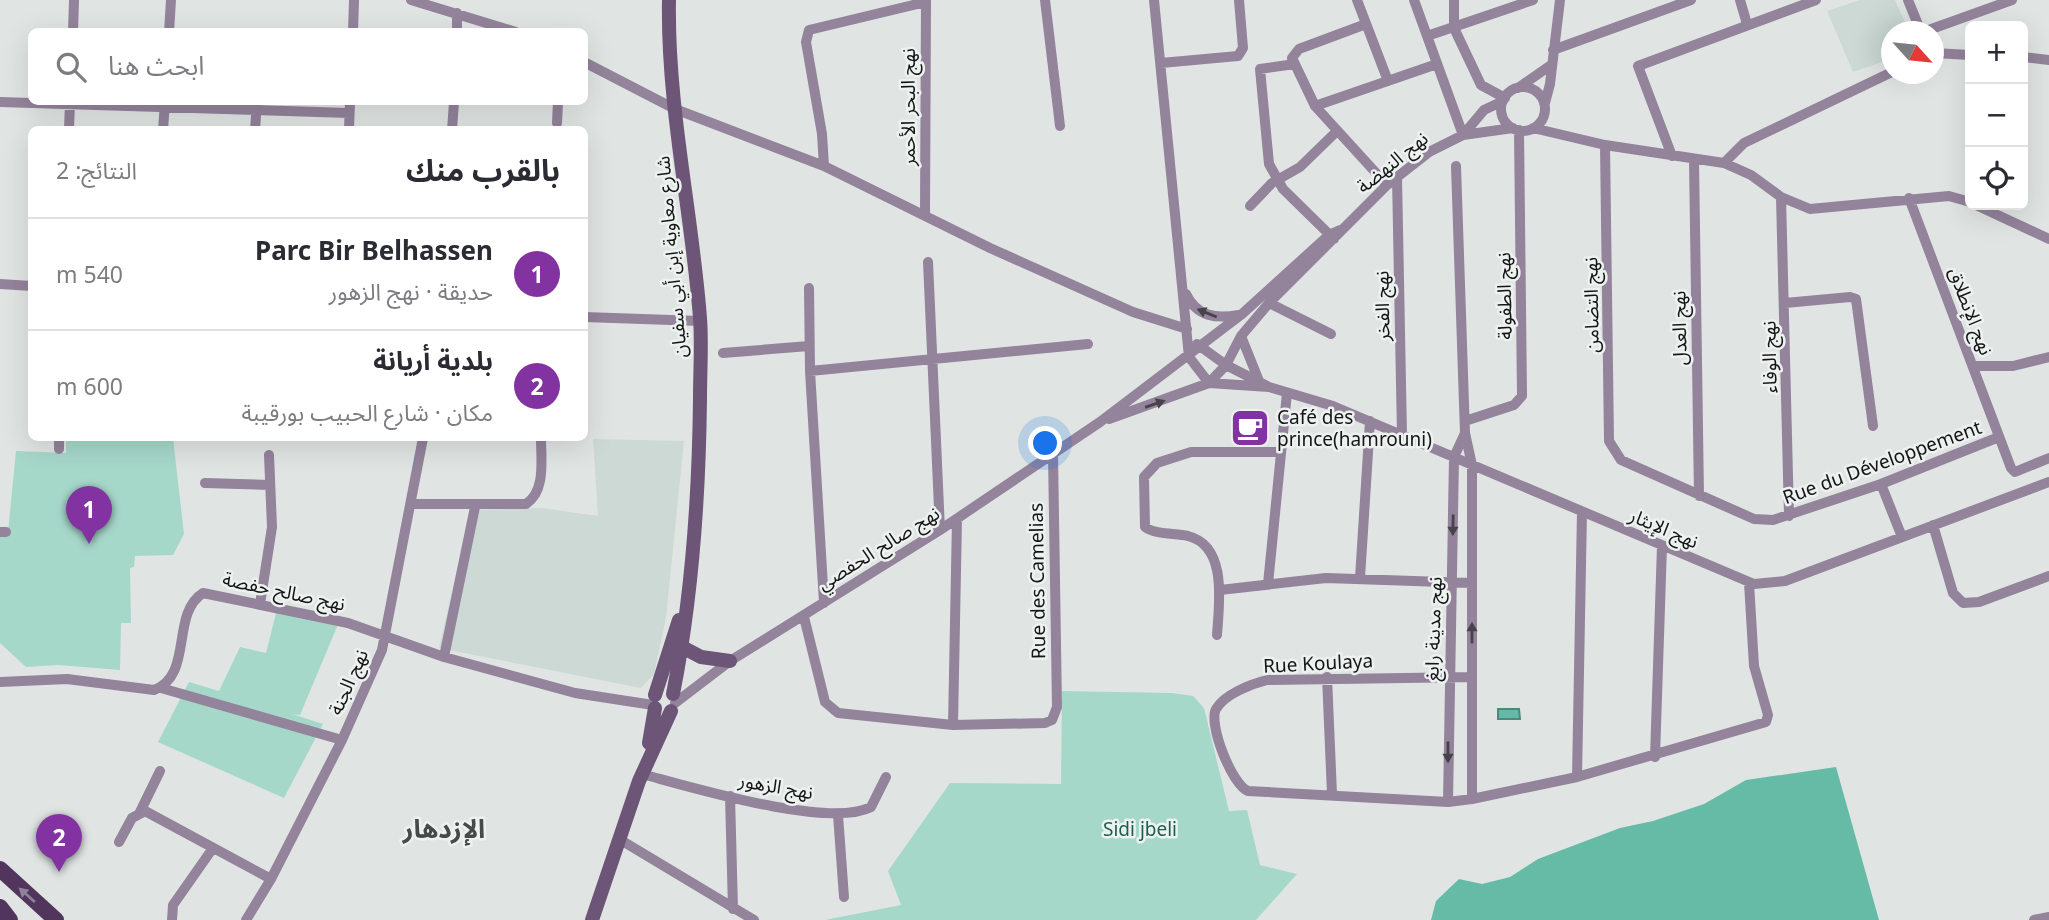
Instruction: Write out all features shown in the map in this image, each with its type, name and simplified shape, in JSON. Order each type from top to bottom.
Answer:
[{"type":"main road","name":"شارع معاوية إبن أبي سفيان","points":[[592,920],[682,647],[700,443],[700,321],[691,216],[675,109],[670,0]]},
{"type":"main road","name":"شارع معاوية إبن أبي سفيان","points":[[664,703],[687,595]]},
{"type":"main road","points":[[682,647],[701,657],[730,661]]},
{"type":"main road","points":[[0,869],[56,920]]},
{"type":"main road","points":[[0,907],[10,920]]},
{"type":"street","points":[[73,28],[74,0]]},
{"type":"street","points":[[169,28],[171,0]]},
{"type":"street","points":[[353,28],[354,0]]},
{"type":"street","points":[[411,0],[438,3],[457,13],[504,28]]},
{"type":"street","points":[[1045,0],[1060,126]]},
{"type":"street","points":[[1154,0],[1189,357],[1209,383],[1269,387]]},
{"type":"street","points":[[1161,63],[1238,56],[1242,48],[1238,0]]},
{"type":"street","points":[[1357,0],[1388,81]]},
{"type":"street","points":[[1414,0],[1463,135],[1484,110],[1551,65]]},
{"type":"street","points":[[1454,0],[1454,28],[1481,85],[1504,99]]},
{"type":"street","points":[[1427,36],[1533,0]]},
{"type":"street","points":[[1533,128],[1543,118],[1560,0]]},
{"type":"street","points":[[1553,50],[1691,0]]},
{"type":"street","points":[[1740,0],[1747,23]]},
{"type":"street","points":[[1672,156],[1637,68],[1747,23],[1816,0]]},
{"type":"street","points":[[1908,0],[1917,21]]},
{"type":"street","points":[[1944,24],[2012,0]]},
{"type":"street","points":[[824,166],[822,134],[806,42],[809,30],[926,1]]},
{"type":"street","name":"نهج البحر الأحمر","points":[[925,214],[926,1]]},
{"type":"street","points":[[457,13],[457,28]]},
{"type":"street","points":[[1366,23],[1299,49],[1292,58],[1315,106],[1336,132],[1392,181]]},
{"type":"street","points":[[1944,54],[1965,55]]},
{"type":"street","points":[[2028,58],[2049,60]]},
{"type":"street","points":[[588,64],[675,109],[824,166],[990,248],[1133,312],[1188,332],[1201,348],[1226,365],[1269,387]]},
{"type":"street","points":[[1295,64],[1260,69],[1267,158],[1276,180],[1335,235]]},
{"type":"street","points":[[1315,106],[1437,64]]},
{"type":"street","points":[[1724,163],[1744,143],[1881,77]]},
{"type":"street","points":[[1518,88],[1535,90],[1545,103]]},
{"type":"street","points":[[1504,99],[1503,116],[1516,129],[1533,128],[1605,145],[1724,163],[1752,175],[1781,197],[1816,210],[1909,198],[1950,196],[1965,200]]},
{"type":"street","points":[[0,102],[28,102]]},
{"type":"street","points":[[69,126],[70,105]]},
{"type":"street","points":[[163,126],[164,105]]},
{"type":"street","points":[[210,105],[350,107],[349,126]]},
{"type":"street","points":[[452,126],[454,105]]},
{"type":"street","points":[[557,123],[558,105]]},
{"type":"street","points":[[256,126],[257,106]]},
{"type":"street","name":"نهج النهضة","points":[[1335,235],[1392,181],[1429,152],[1463,135],[1516,129]]},
{"type":"street","name":"نهج الطفولة","points":[[1465,421],[1514,405],[1522,396],[1516,129]]},
{"type":"street","points":[[1250,206],[1276,180],[1300,167],[1336,132]]},
{"type":"street","name":"نهج التضامن","points":[[1605,145],[1609,441],[1621,460]]},
{"type":"street","name":"نهج العدل","points":[[1694,160],[1699,496]]},
{"type":"street","points":[[1454,457],[1465,433],[1456,166]]},
{"type":"street","name":"نهج الفخر","points":[[1392,181],[1402,435]]},
{"type":"street","name":"نهج الوفاء","points":[[1781,197],[1789,516]]},
{"type":"street","name":"نهج الإنطلاق","points":[[1909,198],[2014,471],[2049,458]]},
{"type":"street","points":[[1987,210],[2049,239]]},
{"type":"street","name":"نهج صالح الحفصي","points":[[1100,422],[1209,383],[1226,365],[1241,336],[1269,303],[1335,235]]},
{"type":"street","name":"نهج صالح الحفصي","points":[[664,703],[940,530],[1100,422],[1201,348],[1335,235]]},
{"type":"street","points":[[928,262],[930,358],[940,530]]},
{"type":"street","points":[[0,285],[28,286]]},
{"type":"street","points":[[809,288],[810,371],[824,603]]},
{"type":"street","points":[[1183,288],[1190,302],[1208,316],[1242,314]]},
{"type":"street","points":[[1785,303],[1850,297],[1856,299],[1873,426]]},
{"type":"street","points":[[1269,303],[1331,334]]},
{"type":"street","points":[[588,317],[700,321]]},
{"type":"street","points":[[1241,336],[1259,381]]},
{"type":"street","points":[[810,371],[1088,344]]},
{"type":"street","points":[[723,353],[809,346]]},
{"type":"street","points":[[1973,366],[2013,366],[2049,357]]},
{"type":"street","name":"نهج الإيثار","points":[[1269,387],[1370,421],[1749,583],[1763,585],[1785,581],[2049,482]]},
{"type":"street","points":[[1268,584],[1287,393]]},
{"type":"street","points":[[1360,578],[1370,421]]},
{"type":"street","name":"نهج مدينة رابغ","points":[[1465,433],[1472,465],[1472,799]]},
{"type":"street","name":"Rue du Développement","points":[[1621,460],[1754,519],[1773,520],[1881,484],[1999,437]]},
{"type":"street","name":"نهج الجنة","points":[[246,920],[271,879],[342,740],[384,636],[423,441]]},
{"type":"street","points":[[412,505],[475,507],[526,504],[535,499],[541,474],[541,441]]},
{"type":"street","points":[[1217,635],[1220,590],[1212,556],[1203,544],[1185,536],[1153,531],[1145,527],[1144,477],[1151,466],[1183,453],[1281,452]]},
{"type":"street","name":"Rue des Camelias","points":[[953,725],[1045,723],[1052,720],[1057,707],[1053,453]]},
{"type":"street","points":[[260,604],[272,527],[269,455]]},
{"type":"street","name":"نهج مدينة رابغ","points":[[1448,802],[1454,457]]},
{"type":"street","points":[[205,483],[270,485]]},
{"type":"street","points":[[1881,484],[1902,537]]},
{"type":"street","points":[[444,657],[475,507]]},
{"type":"street","points":[[1577,777],[1582,512]]},
{"type":"street","points":[[804,617],[825,702],[831,709],[838,713],[953,725],[957,519]]},
{"type":"street","points":[[1933,525],[1953,593],[1963,604],[1979,603],[2049,576]]},
{"type":"street","points":[[1655,757],[1662,546]]},
{"type":"street","points":[[1220,590],[1326,578],[1472,583]]},
{"type":"street","name":"Rue Koulaya","points":[[1472,677],[1327,677],[1257,682],[1223,701],[1214,718],[1234,780],[1240,788],[1248,791],[1448,802],[1577,777],[1759,726],[1768,719],[1754,666],[1749,583]]},
{"type":"street","name":"نهج صالح حفصة","points":[[161,688],[173,673],[189,606],[203,593],[348,623],[444,657],[575,693],[664,703]]},
{"type":"street","points":[[1327,677],[1332,794]]},
{"type":"street","points":[[0,682],[66,679],[154,690],[161,688],[342,740]]},
{"type":"street","points":[[119,842],[132,818],[140,812],[160,771]]},
{"type":"street","name":"نهج الزهور","points":[[640,778],[838,815],[872,807],[887,777]]},
{"type":"street","points":[[730,796],[733,909]]},
{"type":"street","points":[[140,812],[151,814],[271,879]]},
{"type":"street","points":[[838,815],[845,897]]},
{"type":"street","points":[[619,839],[754,920]]},
{"type":"street","points":[[172,920],[173,905],[213,848]]},
{"type":"street","points":[[2034,920],[2049,917]]},
{"type":"shaded area","points":[[1860,0],[1895,0],[1904,21],[1881,21],[1881,62],[1853,72],[1827,11]]},
{"type":"shaded area","points":[[593,439],[684,441],[666,618],[654,674],[641,688],[439,648],[471,510],[541,508],[598,516]]},
{"type":"shaded area","points":[[1498,709],[1519,709],[1520,719],[1498,719]]},
{"type":"shaded area","points":[[1836,767],[1879,920],[1431,920],[1436,901],[1459,879],[1482,884],[1510,877],[1538,859],[1620,828],[1653,821],[1704,804],[1746,780]]},
{"type":"green space","points":[[66,441],[173,441],[184,534],[173,555],[135,556],[134,567],[130,568],[131,623],[121,623],[120,670],[58,665],[26,667],[0,643],[0,533],[8,532],[16,451],[66,453]]},
{"type":"green space","points":[[277,609],[339,622],[300,715],[292,714],[323,724],[284,798],[158,742],[189,682],[219,691],[240,647],[266,653]]},
{"type":"green space","name":"Sidi jbeli","points":[[1062,691],[1172,693],[1193,696],[1204,708],[1229,811],[1247,810],[1260,865],[1297,874],[1256,920],[825,920],[901,905],[888,871],[950,783],[1061,784]]},
{"type":"place","name":"Café des prince(hamrouni)","points":[[1250,428]]},
{"type":"place","name":"Parc Bir Belhassen","points":[[89,544]]},
{"type":"place","name":"بلدية أريانة","points":[[59,872]]},
{"type":"district","name":"الإزدهار","points":[[444,828]]}]
